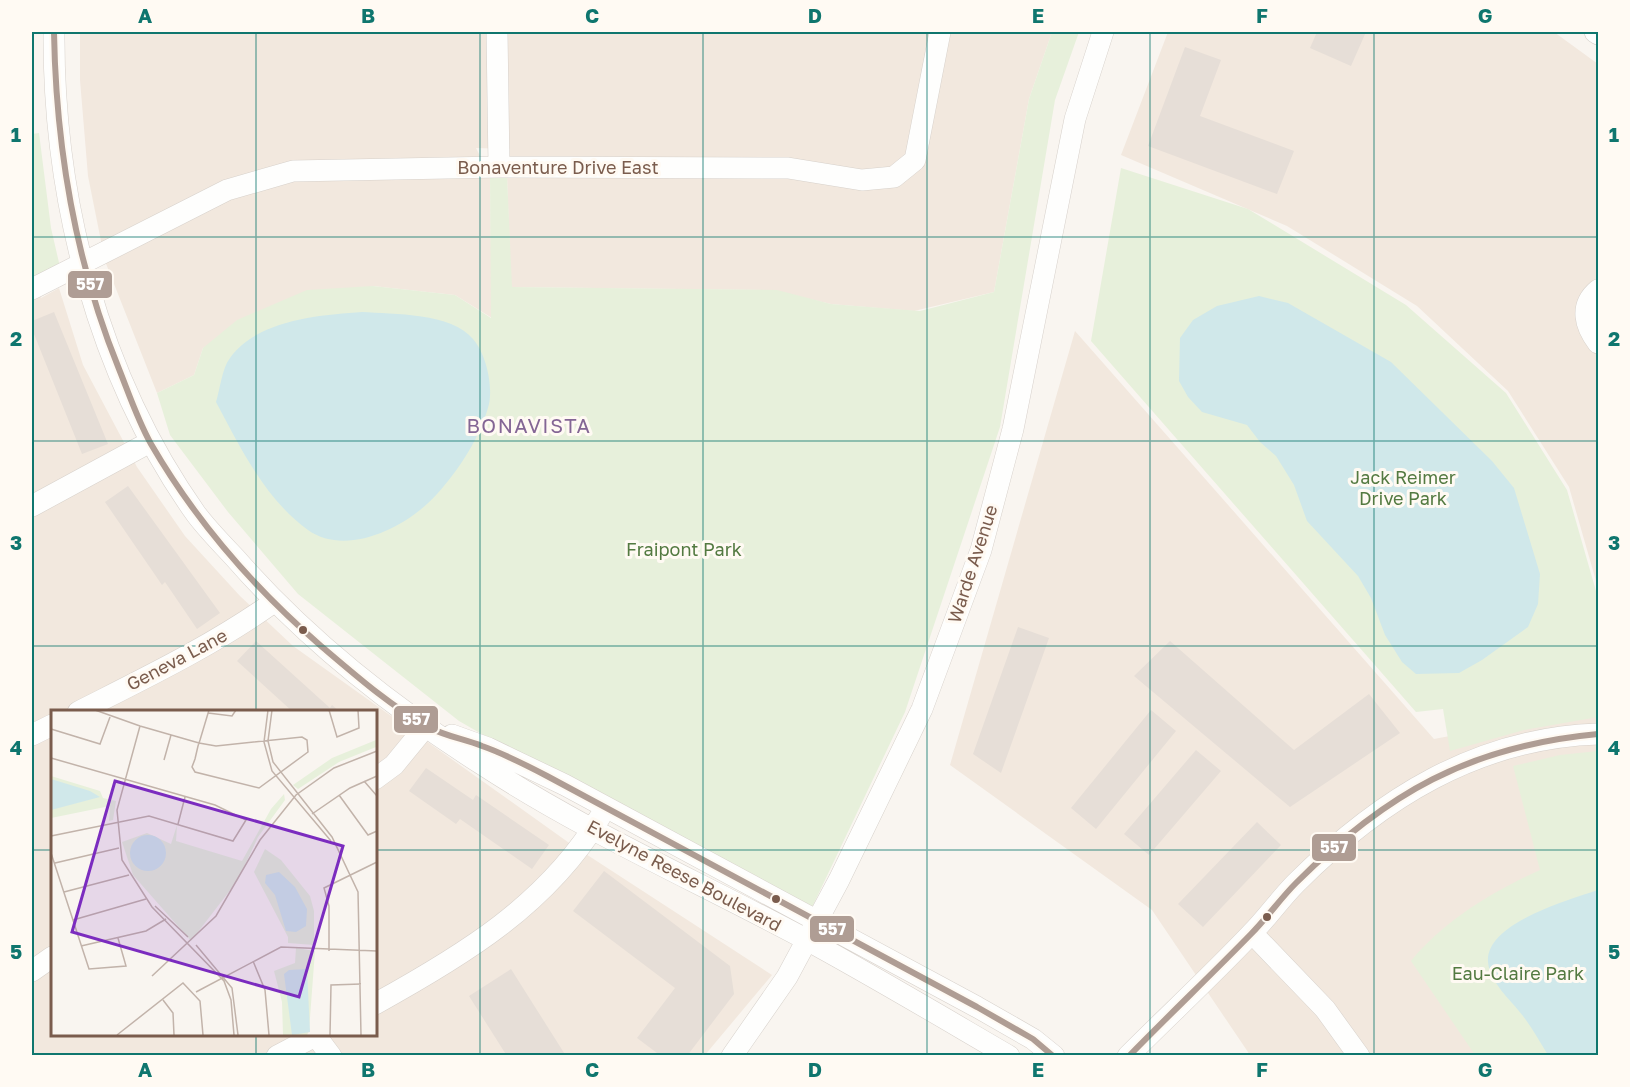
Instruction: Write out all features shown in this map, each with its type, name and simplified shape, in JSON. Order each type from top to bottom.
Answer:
[{"type":"street","name":"Evelyne Reese Boulevard","points":[[54,32],[54,90],[66,191],[82,263],[111,353],[150,442],[198,516],[274,602],[342,664],[483,766],[593,829],[977,1007],[1033,1039],[1054,1056]]},
{"type":"street","points":[[497,32],[499,167]]},
{"type":"street","name":"Bonaventure Drive East","points":[[32,289],[226,190],[293,171],[499,167],[788,168],[862,180],[894,177],[915,160],[940,32]]},
{"type":"street","name":"Warde Avenue","points":[[732,1056],[813,932],[922,709],[981,550],[1014,429],[1075,119],[1103,32]]},
{"type":"street","points":[[1599,290],[1584,314],[1587,328],[1599,343]]},
{"type":"street","points":[[32,506],[150,442]]},
{"type":"street","name":"Geneva Lane","points":[[82,710],[179,661],[240,626],[274,602]]},
{"type":"street","points":[[32,735],[51,726]]},
{"type":"street","name":"Evelyne Reese Boulevard","points":[[426,726],[488,748],[606,808],[813,932],[1009,1056]]},
{"type":"street","points":[[376,778],[394,765],[426,726]]},
{"type":"street","points":[[1128,1056],[1252,933],[1295,884],[1362,822],[1415,787],[1469,761],[1536,740],[1599,734]]},
{"type":"street","points":[[376,1003],[447,965],[487,938],[553,881],[593,829],[606,808]]},
{"type":"street","points":[[1252,933],[1325,1009],[1359,1056]]},
{"type":"street","points":[[32,971],[51,958]]},
{"type":"street","points":[[277,1056],[315,1036]]},
{"type":"street","points":[[318,1036],[331,1056]]},
{"type":"shaded area","points":[[80,32],[1052,32],[1029,99],[994,292],[914,311],[831,304],[770,290],[511,287],[507,175],[510,149],[476,148],[490,176],[492,318],[455,295],[373,286],[203,348],[194,375],[157,393],[105,261],[88,176],[80,80]]},
{"type":"shaded area","points":[[1168,32],[1554,32],[1598,64],[1598,588],[1569,487],[1508,391],[1417,306],[1287,226],[1121,155]]},
{"type":"shaded area","points":[[32,268],[41,298],[59,288],[83,365],[137,467],[185,536],[240,596],[293,646],[572,845],[772,975],[705,1055],[32,1055]]},
{"type":"shaded area","points":[[1075,331],[1434,739],[1598,708],[1598,1055],[1250,1055],[1152,910],[950,765]]},
{"type":"green space","name":"Fraipont Park","points":[[1052,32],[1079,32],[1055,100],[1000,427],[905,712],[806,920],[459,721],[298,594],[228,512],[170,435],[157,393],[194,375],[203,348],[237,320],[307,290],[373,286],[455,295],[491,318],[490,176],[507,175],[512,287],[777,290],[831,304],[920,311],[994,292],[1029,99]]},
{"type":"green space","points":[[39,133],[51,228],[60,267],[35,280],[32,268],[32,134]]},
{"type":"green space","name":"Jack Reimer Drive Park","points":[[1121,168],[1248,209],[1406,305],[1506,393],[1567,490],[1598,598],[1598,717],[1524,730],[1450,751],[1443,709],[1416,712],[1091,341]]},
{"type":"green space","name":"Eau-Claire Park","points":[[1598,751],[1598,1055],[1475,1055],[1411,961],[1424,946],[1470,908],[1540,870],[1513,766],[1560,755]]},
{"type":"water","points":[[1259,296],[1288,303],[1391,362],[1492,461],[1514,488],[1540,574],[1538,604],[1528,627],[1482,660],[1459,673],[1416,674],[1402,662],[1385,635],[1371,598],[1358,576],[1307,521],[1294,485],[1276,456],[1260,442],[1247,425],[1202,412],[1188,397],[1179,381],[1180,338],[1193,320],[1217,306]]},
{"type":"water","points":[[362,312],[421,316],[451,324],[463,330],[478,345],[482,353],[487,370],[490,396],[481,428],[468,452],[445,485],[425,506],[394,527],[359,539],[341,541],[324,538],[308,530],[279,503],[255,471],[216,402],[227,362],[242,345],[256,335],[308,318]]},
{"type":"water","points":[[1598,890],[1598,1055],[1548,1055],[1493,977],[1488,962],[1491,948],[1500,936],[1531,915]]},
{"type":"building","points":[[1317,32],[1366,32],[1351,66],[1310,48]]},
{"type":"building","points":[[1185,47],[1221,60],[1200,116],[1294,151],[1277,194],[1148,146]]},
{"type":"building","points":[[54,312],[108,444],[82,454],[32,329],[32,321]]},
{"type":"building","points":[[128,486],[220,613],[197,629],[165,582],[162,585],[105,502]]},
{"type":"building","points":[[1018,627],[1049,638],[1001,773],[973,754]]},
{"type":"building","points":[[256,641],[330,708],[332,705],[338,710],[291,710],[237,661]]},
{"type":"building","points":[[1170,641],[1294,750],[1369,694],[1400,733],[1290,807],[1134,676]]},
{"type":"building","points":[[1151,710],[1176,731],[1096,829],[1071,808]]},
{"type":"building","points":[[1196,750],[1221,771],[1149,855],[1124,834]]},
{"type":"building","points":[[426,768],[473,800],[476,795],[549,845],[532,869],[460,819],[456,824],[409,791]]},
{"type":"building","points":[[1257,822],[1281,845],[1203,927],[1178,904]]},
{"type":"building","points":[[604,871],[730,966],[734,994],[687,1056],[661,1056],[637,1038],[675,988],[573,911]]},
{"type":"building","points":[[511,969],[566,1056],[507,1056],[469,996]]},
{"type":"transit line","name":"557","points":[[54,32],[59,119],[71,204],[91,287],[119,369],[142,426],[168,472],[206,526],[272,601],[359,678],[399,709],[428,727],[499,753],[547,776],[977,1007],[1033,1039],[1053,1056]]},
{"type":"transit line","name":"557","points":[[1129,1056],[1251,934],[1296,883],[1363,823],[1397,799],[1433,779],[1509,750],[1552,740],[1598,734]]},
{"type":"district","name":"BONAVISTA","points":[[529,426]]}]
